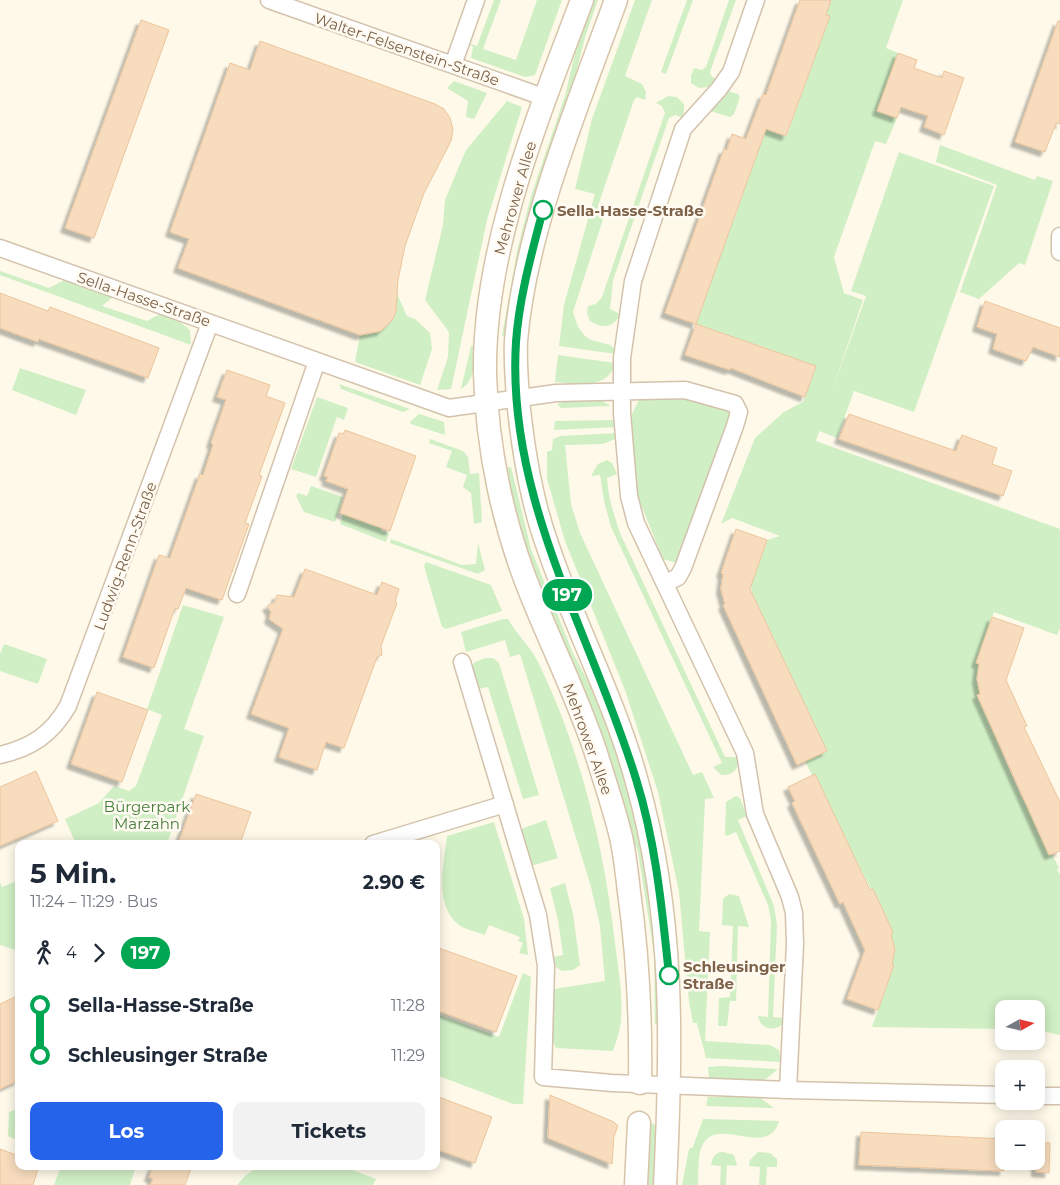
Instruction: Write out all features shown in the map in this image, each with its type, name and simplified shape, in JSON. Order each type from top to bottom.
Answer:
[{"type":"main road","name":"Mehrower Allee","points":[[582,0],[546,98],[517,186],[493,284],[486,340],[487,404],[494,462],[509,530],[530,592],[592,741],[622,839],[636,946],[641,1028],[640,1083]]},
{"type":"main road","name":"Mehrower Allee","points":[[616,0],[566,141],[534,242],[516,341],[518,399],[526,463],[548,547],[619,726],[647,822],[658,880],[669,975],[669,1084],[665,1185]]},
{"type":"main road","points":[[636,1185],[638,1122]]},
{"type":"street","name":"Walter-Felsenstein-Straße","points":[[269,0],[546,98]]},
{"type":"street","points":[[453,65],[476,0]]},
{"type":"street","points":[[756,0],[731,72],[719,89],[684,129],[633,281],[622,358],[621,393],[629,496],[636,523],[745,753],[755,814],[790,897],[794,912],[795,944],[788,1090]]},
{"type":"street","points":[[1060,236],[1060,252]]},
{"type":"street","name":"Sella-Hasse-Straße","points":[[0,248],[448,408],[487,404]]},
{"type":"street","name":"Ludwig-Renn-Straße","points":[[0,755],[17,751],[40,740],[56,725],[68,706],[210,323]]},
{"type":"street","points":[[237,594],[317,360]]},
{"type":"street","points":[[487,404],[556,393],[621,393],[685,390],[735,404],[739,412],[683,568],[678,577],[666,583]]},
{"type":"street","points":[[462,662],[538,915],[546,966],[543,1077],[788,1090],[995,1095]]},
{"type":"street","points":[[386,840],[505,804]]},
{"type":"street","points":[[1045,1096],[1060,1096]]},
{"type":"green space","points":[[494,0],[501,0],[483,49],[516,60],[537,0],[562,0],[535,75],[525,77],[471,58],[473,47],[468,43],[477,46]]},
{"type":"green space","points":[[591,0],[598,0],[586,34],[509,336],[502,336],[517,251],[531,196],[565,96],[579,36]]},
{"type":"green space","points":[[635,0],[652,0],[625,76],[642,84],[646,92],[645,100],[637,97],[634,100],[598,206],[599,215],[603,219],[573,312],[578,327],[585,336],[591,340],[610,345],[616,350],[616,354],[559,346],[564,305],[595,194],[575,189],[592,119]]},
{"type":"green space","points":[[687,0],[693,0],[666,74],[661,72]]},
{"type":"green space","points":[[729,0],[736,0],[710,72],[712,77],[717,79],[710,87],[699,88],[691,83],[691,76],[694,68],[702,70],[706,67]]},
{"type":"green space","points":[[831,0],[903,0],[886,48],[898,53],[877,111],[897,118],[886,144],[875,141],[834,257],[844,293],[863,300],[832,391],[866,296],[851,291],[899,152],[994,186],[914,412],[854,391],[837,438],[819,431],[816,441],[1060,529],[1060,628],[1057,635],[994,612],[976,663],[979,664],[977,679],[980,694],[977,695],[1005,753],[1003,755],[1022,798],[1026,796],[1049,855],[1052,854],[1059,868],[1057,869],[1060,875],[1060,1035],[1045,1032],[1045,1000],[995,1000],[995,1029],[872,1027],[894,965],[892,965],[891,934],[893,932],[805,761],[827,751],[752,593],[751,585],[767,540],[780,536],[732,518],[721,524],[755,438],[784,412],[803,402],[815,367],[696,324],[728,234],[730,219],[734,220],[764,128],[787,136],[829,16],[826,15]]},
{"type":"green space","points":[[454,81],[487,93],[474,119],[466,117],[468,101],[447,88]]},
{"type":"green space","points":[[728,91],[738,94],[740,97],[734,114],[730,117],[710,111]]},
{"type":"green space","points":[[668,96],[677,97],[684,104],[684,117],[675,115],[669,118],[613,280],[610,309],[620,314],[614,322],[607,326],[594,324],[590,321],[587,313],[588,306],[596,304],[602,297],[665,113],[662,106],[656,103]]},
{"type":"green space","points":[[507,101],[522,107],[487,220],[451,389],[437,390],[448,357],[449,332],[425,300],[443,225],[445,200],[466,150]]},
{"type":"green space","points":[[940,145],[1035,180],[1037,176],[1053,181],[1025,265],[1019,263],[979,299],[960,292],[997,185],[936,162]]},
{"type":"green space","points":[[0,271],[49,288],[65,280],[113,297],[102,306],[147,321],[160,314],[175,318],[190,330],[191,345],[0,275]]},
{"type":"green space","points":[[397,294],[407,316],[415,319],[430,333],[432,349],[420,385],[355,362],[360,335],[378,331],[389,324],[395,312]]},
{"type":"green space","points":[[475,345],[475,363],[472,375],[470,380],[461,389],[471,346]]},
{"type":"green space","points":[[558,355],[615,363],[612,372],[606,378],[599,381],[582,384],[555,382]]},
{"type":"green space","points":[[20,368],[86,390],[76,415],[12,390]]},
{"type":"green space","points":[[339,384],[410,409],[403,412],[341,389]]},
{"type":"green space","points":[[670,393],[730,409],[731,416],[678,562],[676,563],[663,559],[638,497],[633,465],[631,416],[640,398]]},
{"type":"green space","points":[[317,397],[348,408],[344,420],[337,417],[316,477],[291,469]]},
{"type":"green space","points":[[598,399],[611,406],[561,408],[557,404],[568,400]]},
{"type":"green space","points":[[419,414],[444,422],[445,435],[411,424],[410,422]]},
{"type":"green space","points":[[617,420],[618,427],[554,430],[555,421]]},
{"type":"green space","points":[[618,433],[615,439],[603,444],[565,445],[571,504],[580,533],[693,775],[702,772],[714,798],[705,799],[699,931],[710,932],[705,1041],[770,1045],[779,1050],[781,1062],[706,1058],[697,1023],[693,1023],[689,1002],[679,892],[658,792],[625,690],[565,541],[547,479],[547,452],[552,450],[553,439],[560,436]]},
{"type":"green space","points":[[430,439],[463,451],[468,457],[470,474],[479,473],[482,522],[474,524],[471,493],[463,487],[467,475],[446,467],[452,451],[429,443]]},
{"type":"green space","points":[[607,460],[612,463],[617,474],[607,478],[610,499],[620,533],[725,757],[738,757],[737,768],[732,773],[721,775],[713,767],[722,763],[611,527],[600,475],[591,476],[598,464]]},
{"type":"green space","points":[[511,467],[531,549],[573,653],[602,708],[621,759],[648,869],[662,1024],[655,1024],[654,953],[638,852],[526,553],[504,468]]},
{"type":"green space","points":[[311,486],[343,497],[335,522],[304,512],[296,496],[298,493],[307,496]]},
{"type":"green space","points":[[343,514],[382,528],[381,531],[389,533],[386,542],[340,524]]},
{"type":"green space","points":[[391,539],[462,565],[476,564],[478,543],[485,570],[478,574],[390,543]]},
{"type":"green space","points":[[426,562],[491,585],[502,611],[446,629],[442,627],[424,566]]},
{"type":"green space","name":"Bürgerpark Marzahn","points":[[183,605],[224,617],[184,729],[204,736],[168,840],[74,840],[65,819],[99,803],[114,786],[129,791],[136,786],[162,715],[147,709]]},
{"type":"green space","points":[[508,619],[538,662],[567,730],[588,799],[604,871],[620,980],[621,1022],[613,1051],[556,1048],[551,1039],[554,989],[605,981],[600,926],[591,887],[520,654],[510,657],[505,640],[466,652],[461,632]]},
{"type":"green space","points":[[4,644],[47,659],[38,684],[0,671],[0,654]]},
{"type":"green space","points":[[485,658],[493,658],[499,663],[539,795],[523,799],[488,687],[478,689],[471,667],[475,662]]},
{"type":"green space","points":[[736,796],[740,798],[747,816],[738,820],[774,906],[777,925],[773,1017],[785,1018],[783,1024],[776,1028],[768,1028],[761,1024],[758,1016],[768,1017],[771,920],[768,905],[736,832],[727,836],[725,834],[726,802]]},
{"type":"green space","points":[[546,820],[558,858],[531,866],[521,829]]},
{"type":"green space","points":[[494,822],[524,919],[528,955],[519,953],[523,943],[518,941],[520,937],[489,925],[485,935],[459,925],[451,916],[443,895],[442,884],[447,836]]},
{"type":"green space","points":[[0,882],[2,887],[15,882],[15,950],[0,945]]},
{"type":"green space","points":[[565,883],[573,914],[580,965],[573,970],[562,971],[553,965],[553,957],[563,955],[558,920],[550,888]]},
{"type":"green space","points":[[729,894],[739,896],[749,927],[738,926],[736,1001],[730,1001],[727,1026],[718,1026],[719,998],[730,997],[733,926],[722,925],[723,899]]},
{"type":"green space","points":[[523,973],[531,977],[523,1104],[513,1104],[440,1077],[440,1015],[499,1037]]},
{"type":"green space","points":[[708,1067],[778,1069],[766,1079],[758,1081],[709,1078]]},
{"type":"green space","points":[[708,1097],[759,1097],[774,1108],[706,1106]]},
{"type":"green space","points":[[15,1110],[15,1139],[8,1136],[9,1112]]},
{"type":"green space","points":[[703,1119],[779,1121],[773,1132],[764,1137],[754,1138],[719,1134],[709,1137],[700,1150],[698,1185],[682,1185],[689,1149],[693,1147]]},
{"type":"green space","points":[[650,1123],[656,1125],[656,1185],[642,1185]]},
{"type":"green space","points":[[723,1152],[734,1155],[737,1166],[727,1165],[726,1185],[720,1185],[721,1166],[711,1165],[714,1156]]},
{"type":"green space","points":[[758,1152],[770,1153],[777,1159],[777,1167],[767,1167],[766,1185],[759,1185],[760,1167],[749,1166],[750,1160]]},
{"type":"green space","points":[[60,1170],[135,1170],[130,1185],[54,1185]]},
{"type":"green space","points":[[254,1170],[352,1170],[376,1179],[373,1185],[237,1185]]},
{"type":"building","points":[[800,0],[831,0],[826,15],[830,16],[786,136],[766,129],[696,324],[665,313],[724,149],[727,150],[732,134],[746,139],[763,94],[766,95]]},
{"type":"building","points":[[141,20],[169,30],[94,238],[65,228]]},
{"type":"building","points":[[1058,21],[1060,21],[1060,124],[1056,123],[1045,152],[1015,142]]},
{"type":"building","points":[[260,41],[435,104],[444,109],[450,118],[453,129],[451,141],[424,193],[405,246],[398,280],[396,311],[393,319],[381,331],[360,335],[178,268],[189,239],[170,232],[230,63],[250,70]]},
{"type":"building","points":[[898,53],[917,60],[914,68],[942,78],[944,71],[964,78],[944,135],[924,127],[928,116],[901,107],[897,118],[877,111]]},
{"type":"building","points":[[0,293],[48,311],[50,307],[159,348],[148,378],[39,339],[38,342],[0,328]]},
{"type":"building","points":[[985,301],[1060,328],[1060,357],[1033,347],[1026,361],[993,349],[997,334],[977,327]]},
{"type":"building","points":[[696,324],[816,366],[805,397],[731,368],[730,370],[685,355]]},
{"type":"building","points":[[227,370],[270,385],[266,396],[285,403],[259,475],[262,476],[245,523],[249,524],[222,600],[186,588],[178,609],[175,608],[154,668],[123,657],[159,555],[170,558],[200,474],[203,475],[213,445],[211,443],[226,400],[217,397]]},
{"type":"building","points":[[849,414],[956,451],[962,435],[997,448],[992,464],[1012,471],[1003,496],[839,439]]},
{"type":"building","points":[[345,430],[416,456],[390,531],[340,513],[348,489],[326,481],[328,477],[324,476],[339,433],[343,434]]},
{"type":"building","points":[[736,529],[767,540],[750,589],[827,751],[797,765],[723,605],[725,604],[721,589],[723,574],[721,573]]},
{"type":"building","points":[[305,569],[377,595],[382,582],[399,589],[395,602],[397,603],[381,646],[382,655],[377,657],[344,748],[326,742],[317,770],[279,757],[289,728],[251,714],[283,629],[269,619],[271,612],[267,606],[275,602],[277,595],[294,597]]},
{"type":"building","points":[[992,617],[1024,628],[1006,680],[1027,726],[1024,727],[1060,802],[1060,851],[1049,855],[977,695],[980,694],[977,679],[979,664],[976,663]]},
{"type":"building","points":[[97,692],[148,710],[122,782],[71,764]]},
{"type":"building","points":[[36,771],[58,821],[0,846],[0,787]]},
{"type":"building","points":[[815,774],[870,890],[873,889],[893,932],[891,934],[895,949],[892,965],[894,965],[878,1010],[847,999],[865,950],[843,902],[840,904],[792,803],[795,801],[788,787]]},
{"type":"building","points":[[196,794],[251,812],[241,840],[179,840]]},
{"type":"building","points":[[440,948],[517,976],[496,1032],[440,1011]]},
{"type":"building","points":[[15,997],[15,1082],[0,1089],[0,1004]]},
{"type":"building","points":[[550,1095],[614,1122],[618,1126],[614,1136],[612,1164],[548,1138]]},
{"type":"building","points":[[440,1098],[492,1117],[475,1163],[440,1150]]},
{"type":"building","points":[[861,1132],[995,1139],[995,1170],[1004,1171],[859,1165]]},
{"type":"building","points":[[1045,1143],[1050,1143],[1049,1173],[1036,1172],[1036,1170],[1045,1170]]},
{"type":"building","points":[[0,1149],[15,1155],[15,1170],[38,1170],[33,1185],[0,1185]]},
{"type":"building","points":[[152,1170],[191,1170],[185,1185],[150,1185],[153,1179],[149,1177]]},
{"type":"bus line","name":"197","points":[[543,210],[534,242],[516,341],[518,399],[525,456],[535,504],[548,547],[619,726],[637,781],[657,870],[669,975]]},
{"type":"place","name":"Sella-Hasse-Straße","points":[[543,210]]},
{"type":"place","name":"Schleusinger Straße","points":[[669,975]]}]
